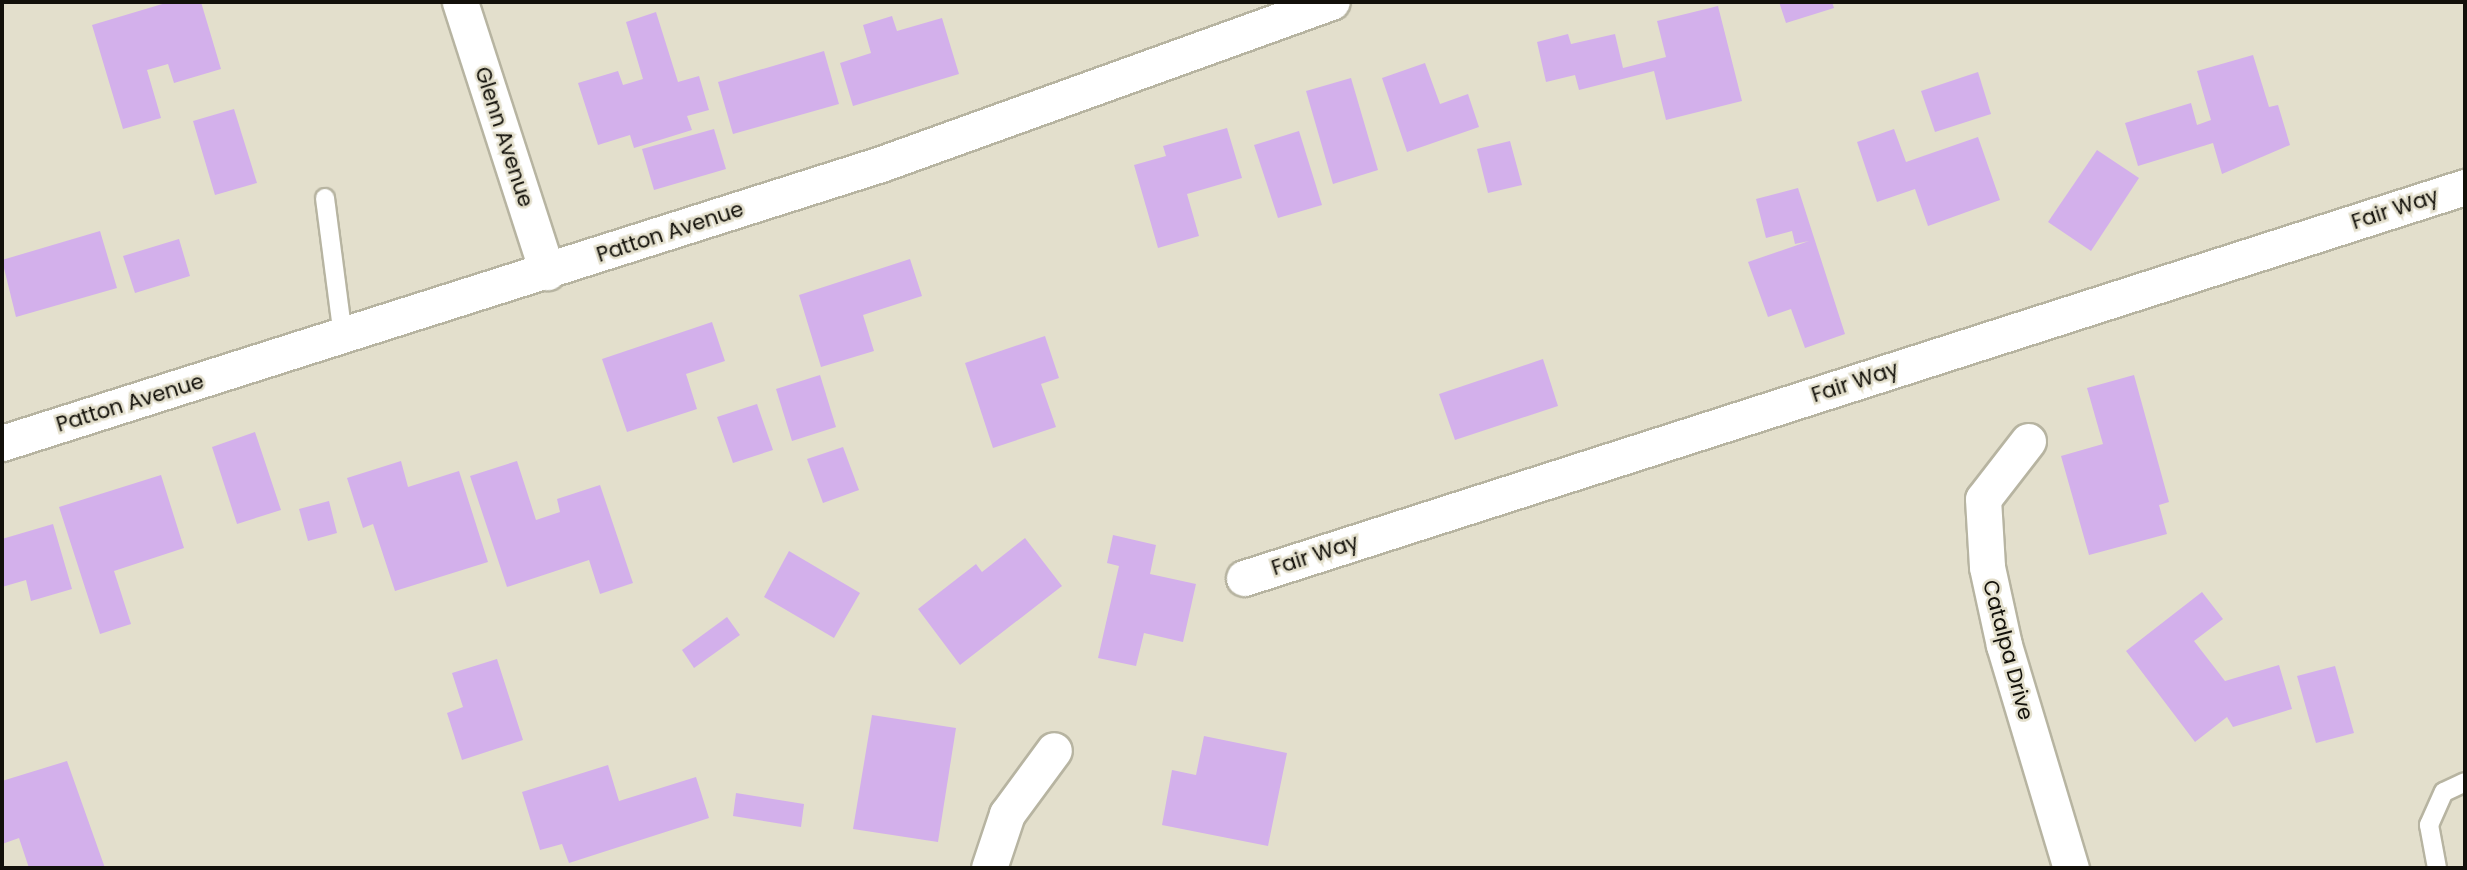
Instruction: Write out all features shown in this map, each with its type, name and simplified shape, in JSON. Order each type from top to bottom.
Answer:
[{"type":"street","name":"Patton Avenue","points":[[2,443],[343,337],[881,164],[1332,2]]},
{"type":"street","name":"Glenn Avenue","points":[[469,4],[547,272]]},
{"type":"street","name":"Fair Way","points":[[1244,578],[2465,187]]},
{"type":"street","name":"Catalpa Drive","points":[[2028,441],[1983,499],[1987,567],[2004,645],[2071,868]]},
{"type":"street","points":[[989,868],[1014,802],[1054,750]]},
{"type":"lane","points":[[325,198],[343,337]]},
{"type":"lane","points":[[2437,868],[2429,825],[2444,792],[2465,782]]},
{"type":"building","points":[[169,2],[201,2],[221,69],[174,83],[168,64],[147,70],[161,118],[123,129],[92,25]]},
{"type":"building","points":[[1779,2],[1832,2],[1834,8],[1786,23]]},
{"type":"building","points":[[1718,6],[1742,101],[1666,120],[1654,71],[1579,90],[1575,75],[1546,82],[1537,42],[1568,34],[1571,44],[1615,34],[1623,68],[1666,57],[1657,21]]},
{"type":"building","points":[[656,12],[678,82],[699,76],[709,110],[687,116],[692,130],[634,148],[630,135],[598,145],[578,83],[618,71],[623,85],[643,79],[626,22]]},
{"type":"building","points":[[892,16],[897,31],[942,18],[959,74],[853,106],[840,63],[871,53],[863,25]]},
{"type":"building","points":[[824,51],[839,104],[733,134],[718,82]]},
{"type":"building","points":[[2253,55],[2269,107],[2278,105],[2290,145],[2222,174],[2213,143],[2138,166],[2125,123],[2191,103],[2197,125],[2211,120],[2197,71]]},
{"type":"building","points":[[1425,63],[1440,104],[1468,94],[1479,127],[1407,152],[1382,78]]},
{"type":"building","points":[[1978,72],[1991,114],[1935,132],[1921,91]]},
{"type":"building","points":[[1351,78],[1378,170],[1333,184],[1306,91]]},
{"type":"building","points":[[234,109],[257,183],[215,195],[193,121]]},
{"type":"building","points":[[1227,128],[1242,178],[1187,194],[1199,236],[1158,248],[1134,165],[1166,156],[1163,146]]},
{"type":"building","points":[[714,129],[726,169],[654,190],[642,149]]},
{"type":"building","points":[[1894,129],[1906,162],[1978,137],[2000,200],[1928,226],[1915,189],[1877,202],[1857,142]]},
{"type":"building","points":[[1299,131],[1322,205],[1278,218],[1254,145]]},
{"type":"building","points":[[1510,141],[1522,185],[1488,193],[1477,149]]},
{"type":"building","points":[[2097,150],[2139,178],[2091,251],[2048,222]]},
{"type":"building","points":[[1798,188],[1845,334],[1805,348],[1791,309],[1768,317],[1748,262],[1809,241],[1795,244],[1792,231],[1766,238],[1756,199]]},
{"type":"building","points":[[100,231],[117,288],[16,317],[2,260]]},
{"type":"building","points":[[179,239],[190,276],[135,293],[123,256]]},
{"type":"building","points":[[910,259],[922,296],[863,315],[874,351],[821,367],[799,295]]},
{"type":"building","points":[[712,322],[725,361],[686,374],[697,409],[627,432],[602,359]]},
{"type":"building","points":[[1045,336],[1059,378],[1041,384],[1056,427],[993,448],[965,363]]},
{"type":"building","points":[[1543,359],[1558,406],[1455,440],[1439,394]]},
{"type":"building","points":[[820,375],[836,427],[792,441],[776,389]]},
{"type":"building","points":[[2134,375],[2169,502],[2159,505],[2167,534],[2089,555],[2061,456],[2103,444],[2087,388]]},
{"type":"building","points":[[757,404],[773,450],[733,463],[717,417]]},
{"type":"building","points":[[255,432],[281,510],[237,524],[212,447]]},
{"type":"building","points":[[843,447],[859,490],[823,503],[807,459]]},
{"type":"building","points":[[401,461],[408,487],[459,471],[488,562],[395,591],[373,524],[363,528],[347,478]]},
{"type":"building","points":[[517,461],[536,520],[560,512],[557,499],[600,485],[633,583],[600,594],[589,560],[507,587],[470,476]]},
{"type":"building","points":[[161,475],[184,548],[114,571],[131,624],[100,634],[59,507]]},
{"type":"building","points":[[329,501],[337,533],[308,541],[299,509]]},
{"type":"building","points":[[53,524],[72,589],[31,601],[26,580],[2,587],[2,539]]},
{"type":"building","points":[[1113,535],[1156,545],[1150,574],[1196,584],[1183,642],[1144,633],[1136,666],[1098,658],[1119,566],[1107,563]]},
{"type":"building","points":[[1025,538],[1062,586],[960,665],[918,609],[976,564],[982,572]]},
{"type":"building","points":[[789,551],[860,593],[834,638],[764,597]]},
{"type":"building","points":[[2202,592],[2223,619],[2194,641],[2225,681],[2279,665],[2292,709],[2233,727],[2227,717],[2195,742],[2126,651]]},
{"type":"building","points":[[727,617],[740,635],[694,668],[682,650]]},
{"type":"building","points":[[497,659],[523,740],[462,760],[447,713],[463,707],[452,673]]},
{"type":"building","points":[[2335,666],[2354,733],[2316,743],[2297,676]]},
{"type":"building","points":[[872,715],[956,728],[938,842],[853,829]]},
{"type":"building","points":[[1204,736],[1287,753],[1268,846],[1162,825],[1172,770],[1196,775]]},
{"type":"building","points":[[67,761],[105,868],[29,868],[19,838],[2,844],[2,781]]},
{"type":"building","points":[[608,765],[619,801],[696,777],[709,818],[569,863],[562,844],[540,850],[522,792]]},
{"type":"building","points":[[736,793],[804,804],[801,827],[733,816]]}]
